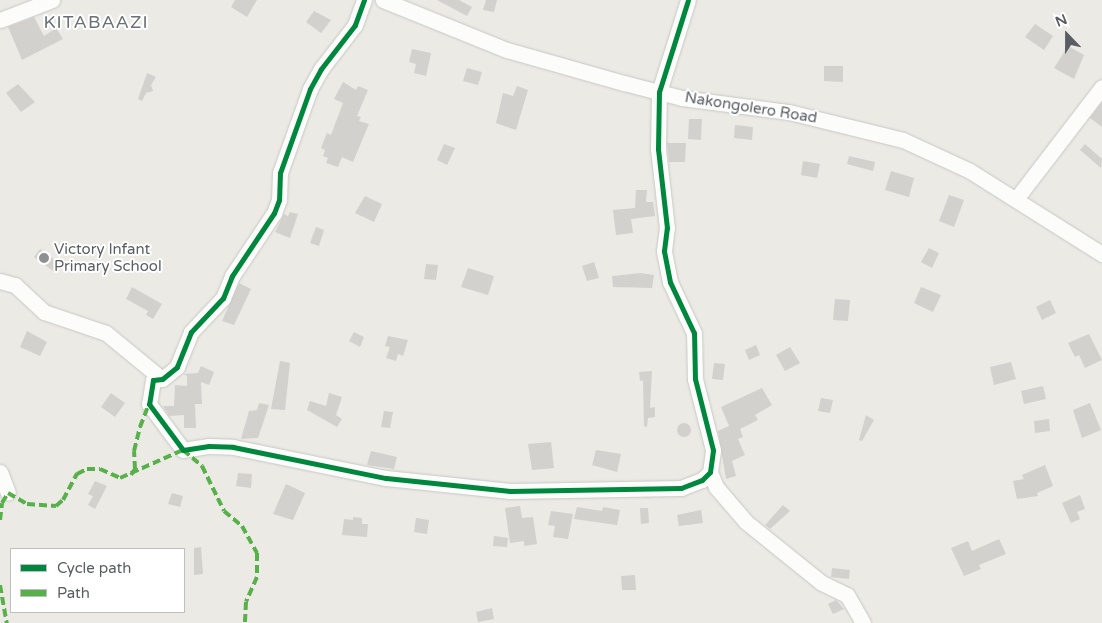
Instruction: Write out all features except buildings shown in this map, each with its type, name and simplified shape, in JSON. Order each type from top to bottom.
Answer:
[{"type":"street","points":[[0,20],[52,0]]},
{"type":"street","points":[[364,0],[355,25],[321,69],[310,89],[280,173],[279,200],[274,213],[232,276],[223,298],[191,332],[176,367],[162,379],[153,380],[149,404],[183,450],[209,446],[233,447],[386,478],[510,491],[681,488],[702,480],[710,472]]},
{"type":"street","name":"Nakongolero Road","points":[[383,0],[507,50],[659,92],[789,112],[903,140],[970,171],[1102,254]]},
{"type":"street","points":[[688,0],[659,92],[658,149],[668,228],[664,251],[670,282],[694,333],[695,378],[713,450],[710,472],[716,487],[746,522],[822,583],[847,595],[862,623]]},
{"type":"street","points":[[1016,199],[1102,87]]},
{"type":"street","points":[[0,280],[15,285],[44,312],[106,333],[162,379]]},
{"type":"street","points":[[0,472],[8,494]]},
{"type":"marked path","points":[[131,475],[135,469],[134,451],[140,427],[149,404]]},
{"type":"marked path","points":[[0,520],[2,503],[8,493],[27,504],[56,506],[63,500],[77,474],[87,469],[100,469],[120,478],[183,450],[202,466],[224,511],[242,526],[257,553],[257,577],[246,602],[245,623]]},
{"type":"marked path","points":[[0,585],[7,623]]},
{"type":"cycle path","points":[[364,0],[355,25],[321,69],[310,89],[280,173],[279,200],[274,213],[232,276],[223,298],[191,332],[177,367],[162,379],[153,380],[149,404],[183,450],[209,446],[233,447],[386,478],[510,491],[681,488],[702,480],[710,472],[713,450],[695,379],[694,333],[670,282],[664,251],[667,228],[658,149],[659,92],[688,0]]},
{"type":"place","name":"Victory Infant Primary School","points":[[44,258]]},
{"type":"district","name":"KITABAAZI","points":[[96,22]]}]
